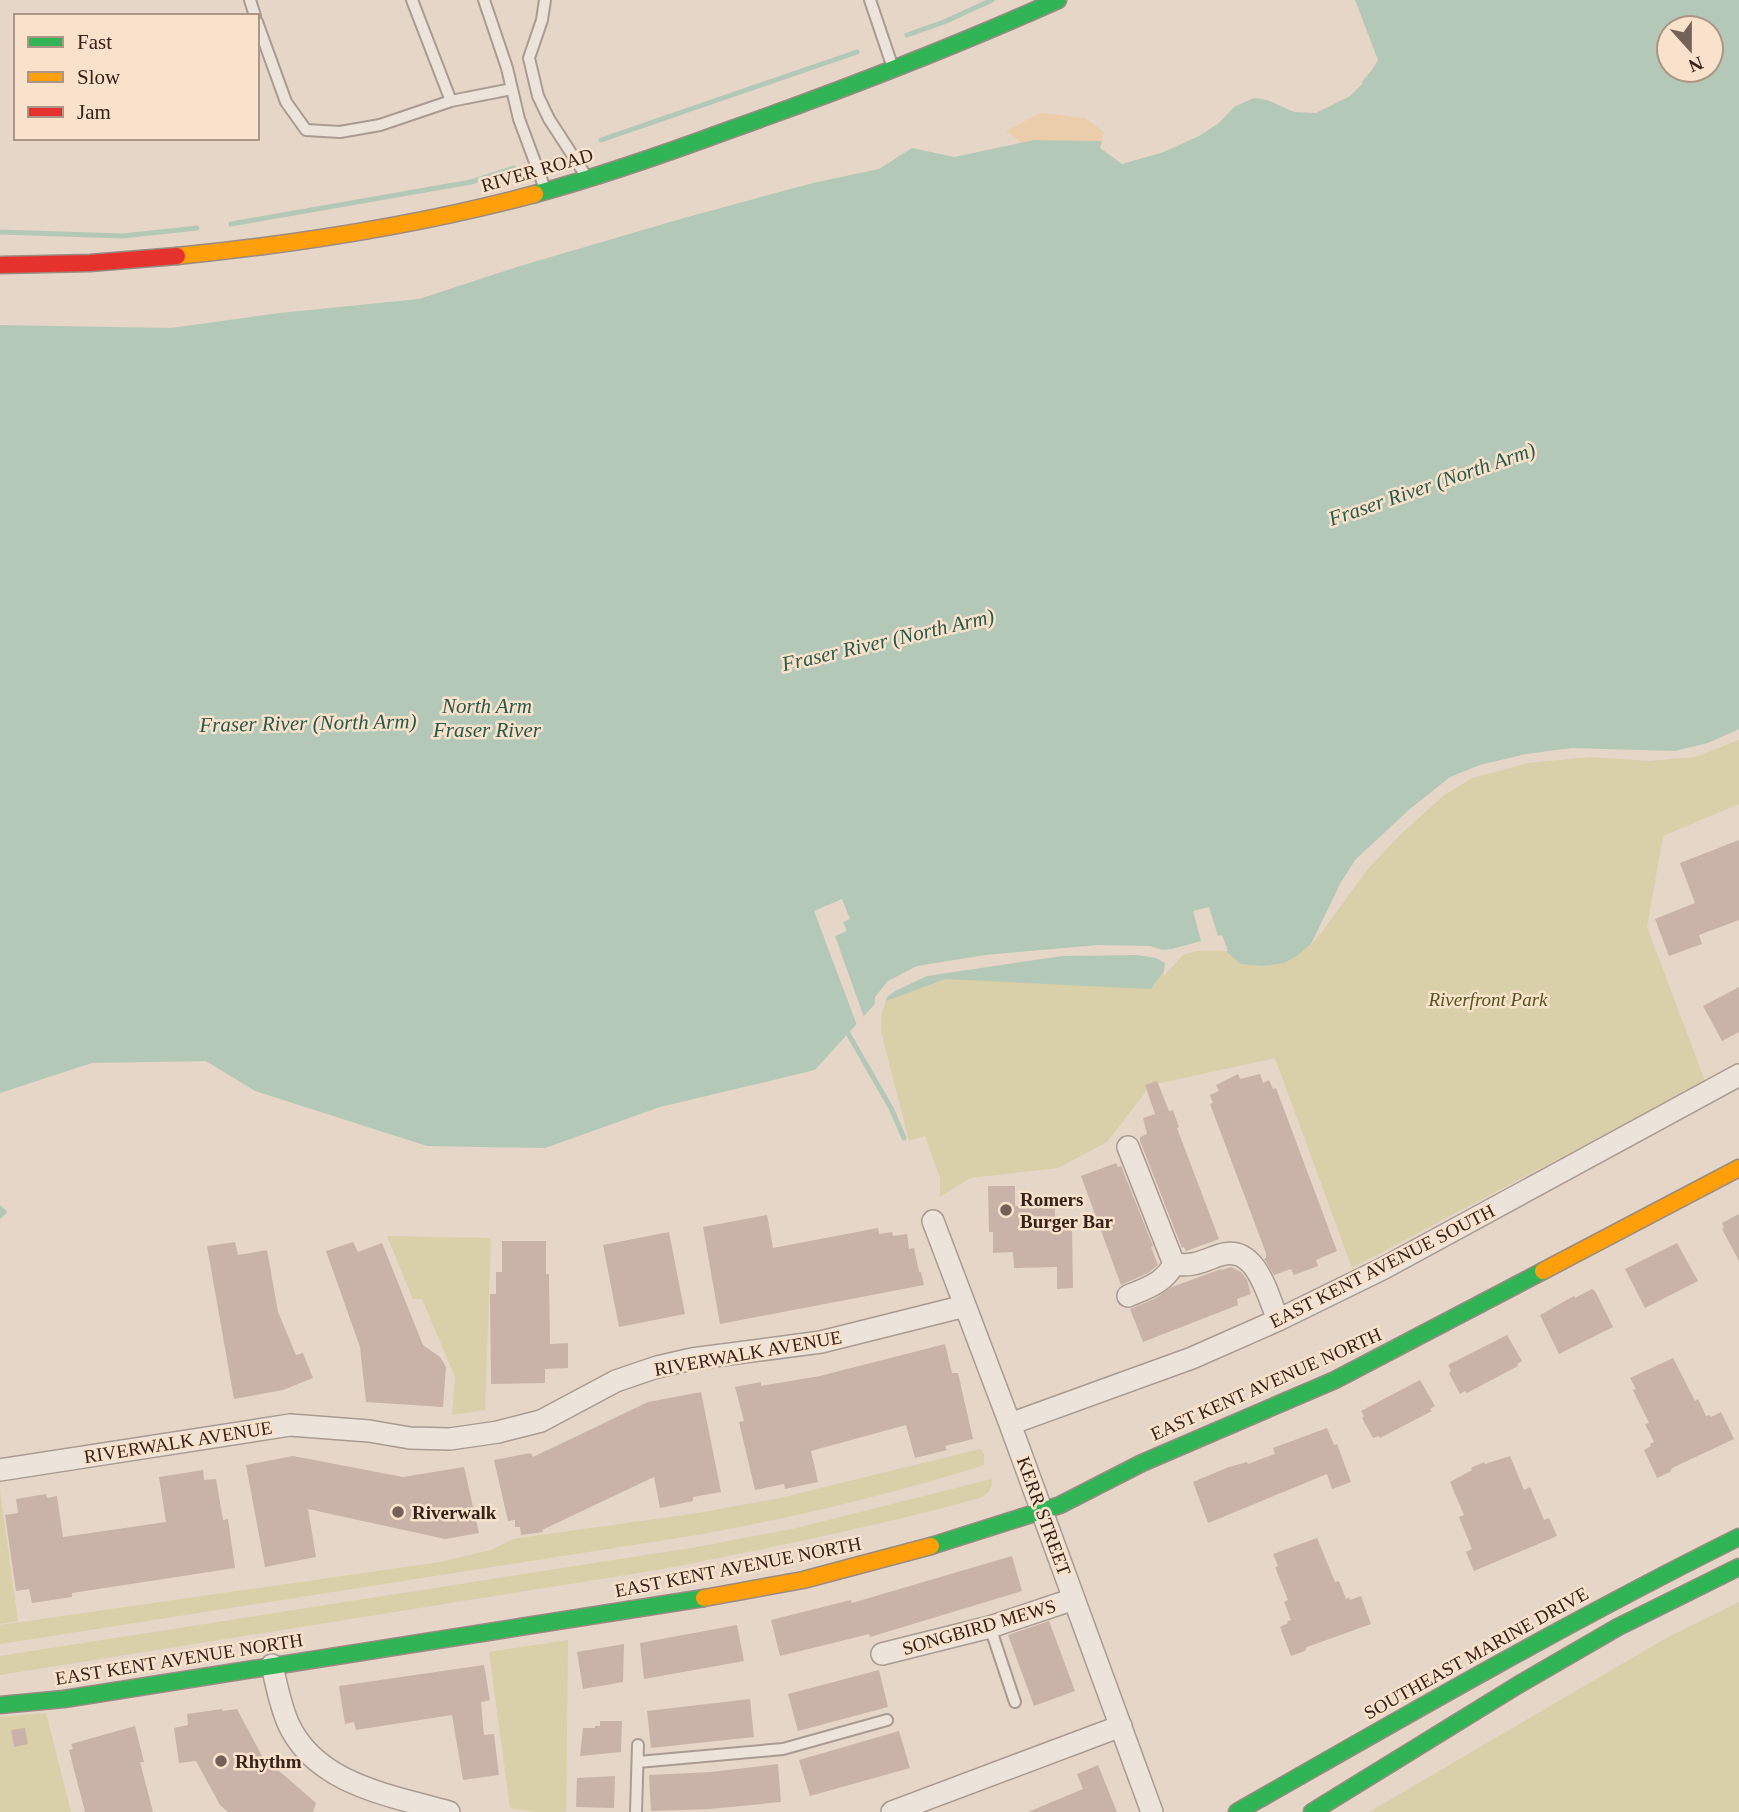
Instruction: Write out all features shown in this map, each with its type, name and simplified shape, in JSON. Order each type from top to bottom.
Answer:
[{"type":"street","name":"RIVER ROAD","points":[[0,265],[158,259],[272,246],[459,213],[587,179],[788,110],[976,37],[1054,1]]},
{"type":"street","name":"EAST KENT AVENUE SOUTH","points":[[1010,1424],[1192,1358],[1278,1320],[1384,1268],[1739,1076]]},
{"type":"street","points":[[1128,1147],[1174,1264]]},
{"type":"street","name":"EAST KENT AVENUE NORTH","points":[[0,1705],[64,1699],[605,1614],[803,1580],[935,1545],[1072,1499],[1142,1463],[1335,1380],[1739,1168]]},
{"type":"street","name":"KERR STREET","points":[[933,1221],[1152,1812]]},
{"type":"street","points":[[1174,1264],[1186,1266],[1234,1253],[1246,1258],[1255,1267],[1278,1320]]},
{"type":"street","points":[[1128,1296],[1155,1285],[1168,1274],[1174,1264]]},
{"type":"street","name":"RIVERWALK AVENUE","points":[[0,1470],[290,1425],[410,1437],[450,1438],[498,1432],[541,1421],[616,1381],[657,1367],[692,1359],[821,1342],[965,1306]]},
{"type":"street","name":"SOUTHEAST MARINE DRIVE","points":[[1237,1812],[1468,1679],[1640,1586],[1739,1537]]},
{"type":"street","points":[[1312,1812],[1595,1640],[1739,1567]]},
{"type":"street","name":"SONGBIRD MEWS","points":[[883,1654],[990,1627],[1074,1599]]},
{"type":"street","points":[[272,1665],[288,1722],[300,1743],[320,1764],[352,1784],[449,1812]]},
{"type":"street","points":[[892,1812],[1121,1726]]},
{"type":"lane","points":[[412,0],[451,101]]},
{"type":"lane","points":[[484,0],[507,68],[519,119],[545,191]]},
{"type":"lane","points":[[545,0],[542,20],[529,58],[538,96],[549,119],[587,179]]},
{"type":"lane","points":[[870,0],[894,70]]},
{"type":"lane","points":[[259,28],[286,102],[306,130],[340,132],[380,125],[451,101],[512,89]]},
{"type":"lane","points":[[990,1627],[1015,1702]]},
{"type":"lane","points":[[638,1762],[783,1749],[887,1720]]},
{"type":"lane","points":[[636,1812],[638,1745]]},
{"type":"green space","name":"Riverfront Park","points":[[1739,736],[1739,804],[1663,836],[1647,927],[1705,1081],[1352,1268],[1275,1058],[1151,1085],[1107,1142],[1058,1168],[970,1178],[940,1197],[940,1178],[925,1136],[909,1141],[881,1031],[882,1012],[887,997],[927,976],[1223,948],[1240,964],[1364,868],[1439,795],[1471,775],[1531,760]]},
{"type":"green space","points":[[387,1236],[491,1238],[485,1410],[452,1415],[455,1377],[422,1299],[413,1299]]},
{"type":"green space","points":[[980,1449],[984,1454],[984,1465],[878,1496],[734,1528],[0,1644],[0,1625],[440,1562],[491,1550],[513,1539],[698,1513],[780,1498]]},
{"type":"green space","points":[[992,1479],[989,1490],[980,1498],[940,1509],[657,1570],[0,1675],[0,1656],[697,1547],[792,1529]]},
{"type":"green space","points":[[0,1491],[18,1621],[0,1624]]},
{"type":"green space","points":[[1739,1602],[1739,1812],[1369,1812],[1668,1637]]},
{"type":"green space","points":[[568,1640],[566,1812],[536,1812],[510,1808],[489,1652]]},
{"type":"green space","points":[[46,1713],[71,1812],[0,1812],[0,1717]]},
{"type":"sand","points":[[1040,113],[1085,118],[1104,132],[1100,148],[1030,150],[1006,131]]},
{"type":"water","name":"North Arm Fraser River","points":[[1355,0],[1739,0],[1739,736],[1694,753],[1590,754],[1531,760],[1471,775],[1439,795],[1364,868],[1316,939],[1284,963],[1263,966],[1240,964],[1223,948],[1196,951],[1174,960],[1151,989],[945,979],[873,1006],[815,1070],[660,1107],[545,1148],[427,1146],[255,1091],[206,1061],[92,1063],[0,1093],[0,325],[171,328],[280,313],[419,299],[684,218],[813,183],[879,169],[912,148],[954,157],[1034,140],[1102,141],[1120,157],[1151,150],[1246,99],[1263,95],[1298,106],[1338,97],[1360,84],[1378,60]]},
{"type":"pier","points":[[1358,80],[1363,83],[1350,96],[1316,113],[1294,112],[1267,100],[1254,98],[1234,107],[1219,123],[1199,136],[1164,152],[1122,164],[1100,148],[1103,137],[1121,154],[1150,147],[1203,122],[1245,96],[1264,91],[1298,103],[1337,93]]},
{"type":"pier","points":[[1739,729],[1739,740],[1695,757],[1649,761],[1590,757],[1529,763],[1472,778],[1443,796],[1400,835],[1367,870],[1310,946],[1341,882],[1356,859],[1411,808],[1450,777],[1480,765],[1526,754],[1572,748],[1675,751],[1708,743]]},
{"type":"pier","points":[[842,899],[850,919],[843,922],[847,931],[835,936],[865,1020],[858,1028],[814,911]]},
{"type":"pier","points":[[1209,907],[1218,936],[1222,935],[1228,951],[1197,951],[1183,955],[1163,977],[1165,963],[1156,958],[1137,955],[1062,956],[927,976],[895,991],[887,997],[884,1006],[874,1011],[875,997],[888,981],[917,966],[985,955],[1098,945],[1172,949],[1201,941],[1193,911]]},
{"type":"building","points":[[1739,840],[1739,920],[1699,935],[1702,944],[1669,956],[1655,919],[1695,903],[1680,863]]},
{"type":"building","points":[[1739,987],[1739,1032],[1722,1041],[1703,1006]]},
{"type":"building","points":[[1238,1074],[1240,1079],[1260,1074],[1263,1083],[1269,1080],[1273,1089],[1276,1088],[1337,1251],[1316,1260],[1318,1266],[1294,1275],[1291,1269],[1274,1275],[1264,1259],[1266,1253],[1210,1104],[1213,1103],[1210,1095],[1219,1091],[1216,1085]]},
{"type":"building","points":[[1157,1081],[1169,1111],[1173,1110],[1179,1127],[1177,1128],[1219,1239],[1186,1251],[1182,1248],[1140,1141],[1140,1137],[1147,1134],[1143,1118],[1155,1114],[1145,1085]]},
{"type":"building","points":[[1116,1163],[1118,1167],[1121,1166],[1158,1265],[1148,1273],[1121,1285],[1081,1176]]},
{"type":"building","points":[[988,1186],[1015,1186],[1015,1206],[1055,1206],[1055,1230],[1072,1230],[1073,1288],[1057,1289],[1057,1267],[1014,1268],[1013,1252],[993,1253],[993,1232],[989,1232]]},
{"type":"building","points":[[1739,1214],[1739,1261],[1722,1229],[1722,1223]]},
{"type":"building","points":[[767,1215],[773,1248],[878,1228],[879,1234],[907,1234],[909,1249],[914,1248],[924,1285],[720,1324],[703,1227]]},
{"type":"building","points":[[669,1232],[685,1314],[619,1327],[603,1245]]},
{"type":"building","points":[[502,1241],[546,1241],[550,1344],[568,1343],[568,1368],[545,1369],[545,1383],[491,1384],[490,1294],[496,1294],[496,1272],[502,1272]]},
{"type":"building","points":[[235,1242],[238,1255],[267,1250],[278,1312],[296,1355],[303,1353],[313,1378],[283,1390],[234,1399],[207,1246]]},
{"type":"building","points":[[353,1242],[358,1252],[382,1243],[423,1345],[440,1357],[446,1367],[443,1407],[366,1402],[360,1347],[326,1251]]},
{"type":"building","points":[[1677,1243],[1698,1281],[1645,1308],[1625,1269]]},
{"type":"building","points":[[1231,1267],[1241,1272],[1247,1280],[1251,1294],[1237,1299],[1238,1305],[1143,1342],[1130,1309],[1154,1299],[1172,1287]]},
{"type":"building","points":[[1592,1289],[1613,1327],[1559,1354],[1540,1315]]},
{"type":"building","points":[[1507,1335],[1522,1361],[1518,1366],[1467,1393],[1465,1391],[1460,1394],[1449,1373],[1451,1371],[1448,1365]]},
{"type":"building","points":[[945,1344],[952,1373],[958,1373],[973,1439],[945,1446],[947,1450],[915,1458],[906,1425],[811,1451],[818,1482],[785,1489],[784,1484],[755,1490],[739,1422],[744,1421],[735,1387],[761,1382],[761,1386],[820,1376]]},
{"type":"building","points":[[1673,1358],[1695,1401],[1698,1399],[1706,1416],[1711,1417],[1721,1412],[1734,1439],[1672,1468],[1670,1472],[1657,1478],[1644,1450],[1654,1442],[1645,1424],[1649,1423],[1630,1378]]},
{"type":"building","points":[[1420,1380],[1435,1406],[1430,1409],[1432,1411],[1380,1438],[1373,1438],[1361,1411]]},
{"type":"building","points":[[701,1392],[721,1492],[693,1497],[693,1501],[660,1508],[654,1477],[542,1530],[543,1532],[521,1535],[520,1527],[515,1527],[515,1520],[508,1521],[494,1460],[531,1453],[533,1457],[648,1402]]},
{"type":"building","points":[[1327,1428],[1334,1445],[1337,1444],[1351,1482],[1332,1489],[1327,1474],[1208,1523],[1193,1482],[1229,1467],[1247,1462],[1248,1464],[1275,1454],[1273,1448]]},
{"type":"building","name":"Riverwalk","points":[[293,1456],[403,1477],[464,1467],[479,1533],[445,1539],[308,1509],[316,1557],[265,1567],[246,1465]]},
{"type":"building","points":[[1510,1456],[1524,1490],[1530,1487],[1544,1520],[1549,1518],[1557,1536],[1474,1571],[1466,1552],[1472,1549],[1459,1517],[1464,1515],[1450,1482],[1484,1462],[1485,1464]]},
{"type":"building","points":[[203,1470],[204,1480],[216,1479],[223,1520],[228,1519],[235,1568],[72,1593],[72,1597],[32,1603],[29,1589],[16,1591],[5,1515],[18,1513],[16,1499],[46,1494],[47,1498],[57,1496],[63,1537],[166,1522],[159,1477]]},
{"type":"building","points":[[1317,1538],[1335,1582],[1339,1581],[1346,1599],[1361,1596],[1371,1624],[1307,1647],[1305,1651],[1291,1656],[1280,1627],[1291,1620],[1284,1602],[1288,1600],[1275,1567],[1278,1566],[1273,1554]]},
{"type":"building","points":[[1012,1556],[1022,1591],[870,1637],[869,1634],[780,1656],[771,1620],[851,1600],[852,1603]]},
{"type":"building","points":[[1049,1621],[1075,1691],[1034,1706],[1008,1635]]},
{"type":"building","points":[[737,1625],[744,1661],[644,1679],[640,1643]]},
{"type":"building","points":[[624,1644],[623,1682],[583,1689],[577,1652]]},
{"type":"building","points":[[484,1665],[490,1700],[481,1702],[484,1735],[494,1734],[499,1775],[463,1780],[452,1715],[356,1730],[354,1722],[345,1724],[339,1686]]},
{"type":"building","points":[[879,1670],[888,1707],[798,1731],[788,1694]]},
{"type":"building","points":[[750,1699],[754,1737],[651,1748],[647,1711]]},
{"type":"building","name":"Rhythm","points":[[237,1709],[262,1756],[316,1803],[313,1812],[228,1812],[220,1805],[196,1761],[179,1763],[174,1728],[188,1725],[187,1714]]},
{"type":"building","points":[[600,1721],[622,1721],[621,1752],[580,1756],[583,1728],[600,1726]]},
{"type":"building","points":[[135,1726],[144,1762],[140,1762],[153,1812],[85,1812],[69,1750],[73,1749],[71,1744]]},
{"type":"building","points":[[25,1728],[28,1744],[14,1747],[11,1730]]},
{"type":"building","points":[[899,1731],[910,1768],[810,1796],[799,1760]]},
{"type":"building","points":[[778,1764],[781,1802],[651,1811],[649,1775],[711,1772]]},
{"type":"building","points":[[1098,1765],[1117,1812],[1028,1812],[1083,1789],[1077,1774]]},
{"type":"building","points":[[615,1776],[614,1808],[576,1807],[577,1778]]},
{"type":"waterway","points":[[907,35],[992,0]]},
{"type":"waterway","points":[[601,140],[857,52]]},
{"type":"waterway","points":[[231,224],[471,182],[514,168]]},
{"type":"waterway","points":[[0,232],[123,236],[197,228]]},
{"type":"waterway","points":[[846,1030],[891,1108],[904,1138]]},
{"type":"waterway","points":[[0,1208],[4,1212],[0,1216]]},
{"type":"traffic: fast","points":[[535,194],[634,164],[814,99],[937,52],[1058,0]]},
{"type":"traffic: fast","points":[[931,1546],[1060,1505],[1142,1463],[1335,1380],[1543,1271]]},
{"type":"traffic: fast","points":[[1237,1812],[1549,1636],[1739,1537]]},
{"type":"traffic: fast","points":[[1312,1812],[1518,1685],[1618,1627],[1739,1567]]},
{"type":"traffic: fast","points":[[0,1705],[64,1699],[704,1598]]},
{"type":"traffic: slow","points":[[177,256],[358,232],[535,194]]},
{"type":"traffic: slow","points":[[1543,1271],[1739,1168]]},
{"type":"traffic: slow","points":[[704,1598],[803,1580],[931,1546]]},
{"type":"traffic: jam","points":[[0,265],[90,263],[177,256]]},
{"type":"place","name":"Romers Burger Bar","points":[[1006,1210]]},
{"type":"place","name":"Riverwalk","points":[[398,1512]]},
{"type":"place","name":"Rhythm","points":[[221,1761]]},
{"type":"water label","name":"Fraser River (North Arm)","points":[[1432,484]]},
{"type":"water label","name":"Fraser River (North Arm)","points":[[888,640]]},
{"type":"water label","name":"Fraser River (North Arm)","points":[[308,723]]}]
